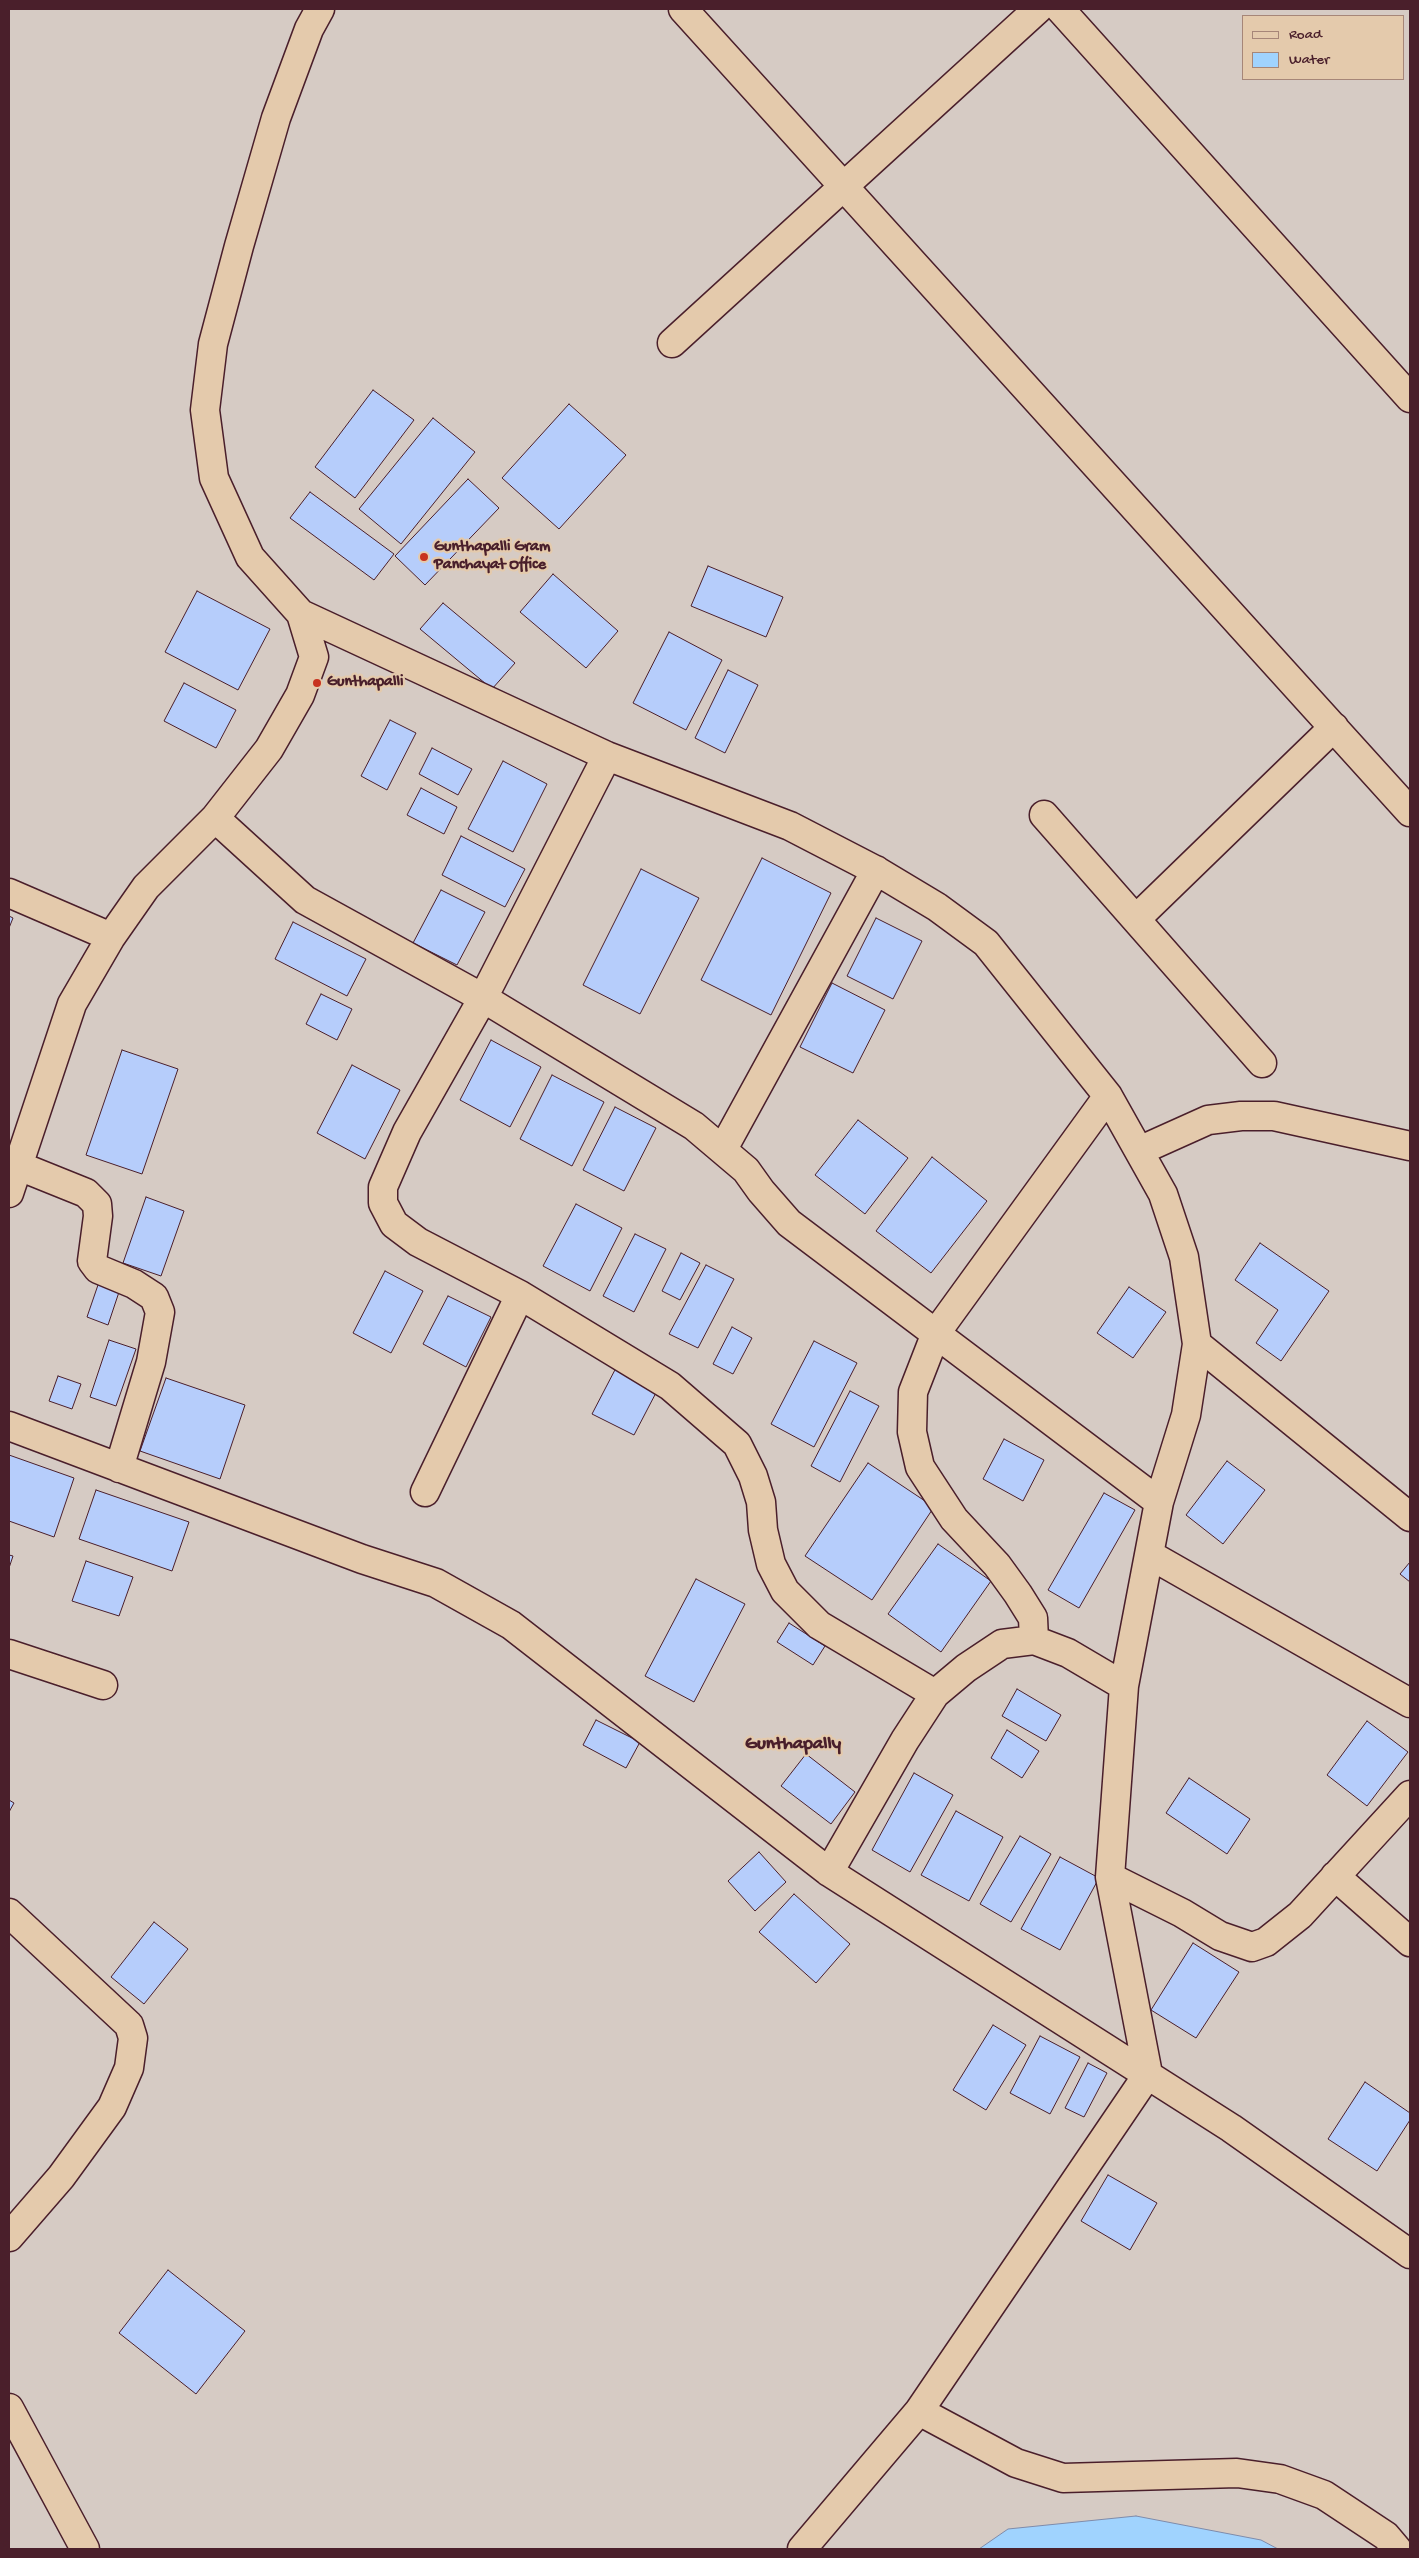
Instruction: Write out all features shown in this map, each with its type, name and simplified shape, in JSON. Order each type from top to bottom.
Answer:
[{"type":"street","points":[[320,9],[309,28],[276,118],[213,344],[205,410],[214,478],[250,557],[301,614],[607,756],[790,826],[876,870],[937,907],[986,943],[1108,1096],[1163,1194],[1184,1257],[1197,1344],[1186,1415],[1158,1502],[1150,1555],[1124,1686],[1110,1877],[1148,2074],[919,2411],[802,2549]]},
{"type":"street","points":[[683,9],[1410,812]]},
{"type":"street","points":[[672,343],[1038,9]]},
{"type":"street","points":[[1060,9],[1410,398]]},
{"type":"street","points":[[9,1193],[14,1164],[72,1004],[111,937],[146,887],[212,821],[269,749],[300,695],[314,657],[301,614]]},
{"type":"street","points":[[1136,919],[1334,727]]},
{"type":"street","points":[[607,756],[483,998],[407,1132],[383,1187],[383,1203],[394,1224],[418,1242],[520,1295],[670,1386],[737,1444],[753,1476],[761,1502],[763,1530],[771,1564],[785,1591],[818,1626],[935,1694]]},
{"type":"street","points":[[1044,815],[1262,1063]]},
{"type":"street","points":[[212,821],[304,900],[483,998],[694,1126],[746,1170],[761,1191],[789,1223],[1158,1502]]},
{"type":"street","points":[[723,1149],[876,870]]},
{"type":"street","points":[[9,893],[111,937]]},
{"type":"street","points":[[1034,1640],[1033,1618],[1018,1594],[997,1565],[954,1519],[920,1467],[912,1432],[913,1392],[936,1333],[1108,1096]]},
{"type":"street","points":[[1139,1151],[1208,1120],[1241,1116],[1274,1116],[1410,1146]]},
{"type":"street","points":[[14,1164],[86,1192],[97,1204],[98,1216],[92,1261],[98,1269],[134,1284],[154,1297],[160,1312],[151,1362],[119,1468]]},
{"type":"street","points":[[425,1492],[520,1295]]},
{"type":"street","points":[[1197,1344],[1410,1517]]},
{"type":"street","points":[[9,1426],[362,1559],[436,1582],[511,1625],[829,1872],[1231,2128],[1410,2254]]},
{"type":"street","points":[[1150,1555],[1410,1703]]},
{"type":"street","points":[[829,1872],[904,1740],[935,1694],[966,1668],[1002,1644],[1034,1640],[1068,1653],[1124,1686]]},
{"type":"street","points":[[9,1654],[103,1685]]},
{"type":"street","points":[[1110,1877],[1220,1936],[1252,1947],[1266,1942],[1300,1916],[1334,1876],[1410,1795]]},
{"type":"street","points":[[1334,1876],[1410,1942]]},
{"type":"street","points":[[9,1913],[129,2025],[133,2038],[129,2068],[112,2107],[61,2177],[9,2237]]},
{"type":"street","points":[[9,2408],[85,2549]]},
{"type":"street","points":[[919,2411],[1016,2463],[1063,2478],[1237,2473],[1280,2479],[1324,2495],[1386,2536],[1397,2549]]},
{"type":"water","points":[[1136,2516],[1261,2540],[1278,2549],[979,2549],[1008,2529]]},
{"type":"building","points":[[373,390],[414,420],[355,498],[315,467]]},
{"type":"building","points":[[569,404],[626,455],[559,529],[502,478]]},
{"type":"building","points":[[433,418],[475,452],[401,544],[359,509]]},
{"type":"building","points":[[468,479],[499,508],[425,585],[395,556]]},
{"type":"building","points":[[310,492],[394,554],[374,580],[290,518]]},
{"type":"building","points":[[708,566],[783,597],[766,637],[691,606]]},
{"type":"building","points":[[553,574],[618,631],[586,668],[520,612]]},
{"type":"building","points":[[197,591],[270,629],[238,690],[165,652]]},
{"type":"building","points":[[443,603],[515,663],[492,689],[420,629]]},
{"type":"building","points":[[669,632],[722,660],[686,730],[633,703]]},
{"type":"building","points":[[728,670],[758,685],[725,753],[695,738]]},
{"type":"building","points":[[184,683],[236,710],[216,748],[164,721]]},
{"type":"building","points":[[390,720],[416,733],[387,790],[361,776]]},
{"type":"building","points":[[432,748],[472,769],[458,795],[419,774]]},
{"type":"building","points":[[503,761],[547,784],[513,852],[468,829]]},
{"type":"building","points":[[421,788],[457,807],[444,834],[407,815]]},
{"type":"building","points":[[461,836],[525,869],[505,907],[442,875]]},
{"type":"building","points":[[762,858],[831,893],[771,1015],[701,980]]},
{"type":"building","points":[[641,869],[699,898],[640,1014],[583,985]]},
{"type":"building","points":[[441,890],[485,912],[457,965],[413,943]]},
{"type":"building","points":[[9,916],[13,918],[9,928]]},
{"type":"building","points":[[876,918],[922,941],[893,999],[847,976]]},
{"type":"building","points":[[293,922],[366,959],[347,996],[275,959]]},
{"type":"building","points":[[832,983],[885,1010],[853,1073],[800,1047]]},
{"type":"building","points":[[321,994],[352,1009],[337,1040],[306,1024]]},
{"type":"building","points":[[491,1040],[541,1067],[510,1127],[460,1100]]},
{"type":"building","points":[[122,1050],[178,1069],[142,1174],[86,1155]]},
{"type":"building","points":[[352,1065],[400,1090],[365,1159],[317,1133]]},
{"type":"building","points":[[552,1075],[604,1102],[572,1166],[520,1139]]},
{"type":"building","points":[[615,1107],[656,1128],[624,1191],[583,1170]]},
{"type":"building","points":[[858,1120],[908,1158],[865,1214],[815,1175]]},
{"type":"building","points":[[932,1157],[987,1201],[931,1273],[876,1231]]},
{"type":"building","points":[[146,1197],[184,1211],[161,1276],[123,1263]]},
{"type":"building","points":[[576,1204],[622,1228],[590,1291],[543,1266]]},
{"type":"building","points":[[635,1234],[666,1249],[634,1312],[603,1296]]},
{"type":"building","points":[[1260,1243],[1329,1291],[1281,1361],[1256,1343],[1278,1310],[1235,1280]]},
{"type":"building","points":[[681,1253],[700,1263],[680,1300],[662,1291]]},
{"type":"building","points":[[706,1265],[734,1279],[698,1348],[669,1334]]},
{"type":"building","points":[[385,1271],[423,1291],[391,1353],[353,1333]]},
{"type":"building","points":[[99,1282],[120,1289],[108,1325],[87,1317]]},
{"type":"building","points":[[1129,1287],[1166,1312],[1133,1358],[1097,1333]]},
{"type":"building","points":[[448,1296],[491,1317],[466,1367],[423,1344]]},
{"type":"building","points":[[732,1327],[752,1338],[733,1374],[713,1364]]},
{"type":"building","points":[[109,1340],[136,1349],[116,1406],[90,1397]]},
{"type":"building","points":[[814,1341],[857,1363],[814,1447],[771,1424]]},
{"type":"building","points":[[617,1366],[659,1387],[634,1435],[592,1414]]},
{"type":"building","points":[[58,1376],[81,1384],[72,1409],[49,1401]]},
{"type":"building","points":[[166,1378],[245,1405],[220,1479],[140,1451]]},
{"type":"building","points":[[850,1391],[879,1406],[840,1482],[811,1466]]},
{"type":"building","points":[[1004,1439],[1044,1460],[1023,1501],[983,1479]]},
{"type":"building","points":[[9,1455],[74,1478],[54,1537],[9,1521]]},
{"type":"building","points":[[1227,1461],[1265,1490],[1223,1544],[1186,1515]]},
{"type":"building","points":[[868,1463],[934,1507],[872,1600],[805,1556]]},
{"type":"building","points":[[96,1490],[189,1522],[172,1571],[79,1539]]},
{"type":"building","points":[[1104,1493],[1135,1510],[1079,1608],[1048,1590]]},
{"type":"building","points":[[938,1544],[991,1581],[941,1652],[888,1614]]},
{"type":"building","points":[[9,1555],[13,1556],[9,1568]]},
{"type":"building","points":[[86,1561],[133,1577],[119,1616],[72,1601]]},
{"type":"building","points":[[1410,1562],[1410,1582],[1400,1574]]},
{"type":"building","points":[[696,1579],[745,1604],[694,1702],[645,1676]]},
{"type":"building","points":[[789,1623],[825,1646],[813,1665],[777,1642]]},
{"type":"building","points":[[1017,1689],[1061,1715],[1046,1741],[1002,1716]]},
{"type":"building","points":[[596,1720],[640,1742],[626,1768],[583,1745]]},
{"type":"building","points":[[1367,1721],[1408,1752],[1367,1806],[1327,1775]]},
{"type":"building","points":[[1007,1730],[1039,1751],[1022,1778],[991,1758]]},
{"type":"building","points":[[806,1754],[855,1792],[831,1824],[781,1786]]},
{"type":"building","points":[[914,1773],[953,1795],[910,1872],[872,1850]]},
{"type":"building","points":[[1189,1778],[1250,1819],[1227,1854],[1166,1813]]},
{"type":"building","points":[[9,1800],[14,1803],[9,1812]]},
{"type":"building","points":[[956,1811],[1003,1837],[969,1901],[921,1875]]},
{"type":"building","points":[[1020,1836],[1051,1854],[1011,1922],[980,1904]]},
{"type":"building","points":[[759,1852],[786,1882],[755,1911],[728,1881]]},
{"type":"building","points":[[1060,1857],[1099,1878],[1060,1950],[1021,1929]]},
{"type":"building","points":[[794,1894],[850,1944],[816,1983],[759,1932]]},
{"type":"building","points":[[154,1922],[188,1949],[144,2004],[111,1977]]},
{"type":"building","points":[[1193,1943],[1239,1972],[1196,2038],[1151,2010]]},
{"type":"building","points":[[993,2025],[1026,2045],[986,2110],[953,2090]]},
{"type":"building","points":[[1040,2036],[1080,2057],[1050,2114],[1010,2093]]},
{"type":"building","points":[[1088,2063],[1107,2073],[1084,2117],[1065,2108]]},
{"type":"building","points":[[1365,2082],[1410,2113],[1410,2120],[1377,2171],[1328,2139]]},
{"type":"building","points":[[1108,2175],[1157,2203],[1130,2250],[1081,2221]]},
{"type":"building","points":[[168,2270],[245,2331],[196,2394],[119,2333]]},
{"type":"place","name":"Gunthapalli Gram Panchayat Office","points":[[424,557]]},
{"type":"place","name":"Gunthapalli","points":[[317,683]]},
{"type":"district","name":"Gunthapally","points":[[793,1745]]}]
